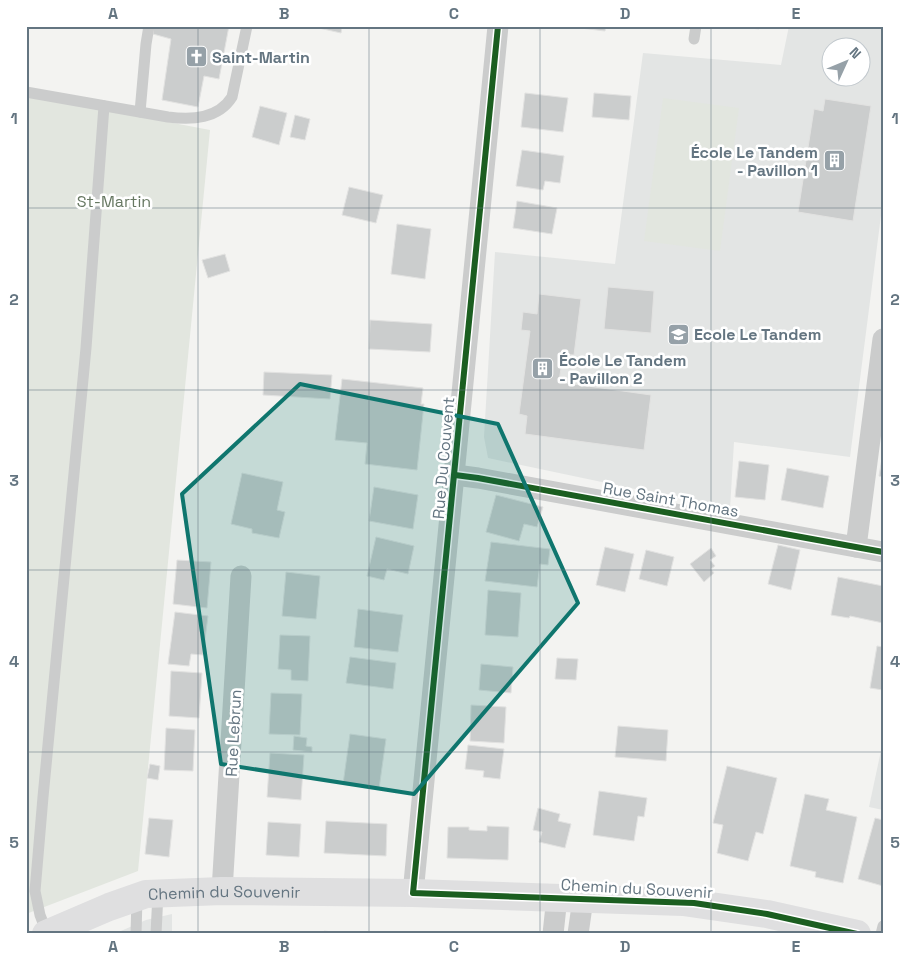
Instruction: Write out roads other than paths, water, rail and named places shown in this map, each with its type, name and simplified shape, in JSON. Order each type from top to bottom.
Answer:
[{"type":"street","name":"Rue Du Couvent","points":[[413,893],[498,26]]},
{"type":"street","points":[[856,548],[883,339]]},
{"type":"street","name":"Rue Saint Thomas","points":[[455,475],[488,479],[883,552]]},
{"type":"street","name":"Rue Lebrun","points":[[222,891],[242,576]]},
{"type":"street","name":"Chemin du Souvenir","points":[[46,933],[77,928],[147,895],[222,891],[413,893],[694,903],[767,914],[857,934]]},
{"type":"street","points":[[553,934],[570,898]]},
{"type":"street","points":[[570,898],[578,934]]},
{"type":"lane","points":[[140,112],[149,26]]},
{"type":"lane","points":[[26,92],[187,120],[201,118],[214,113],[228,104],[234,91],[247,26]]},
{"type":"lane","points":[[694,39],[696,26]]},
{"type":"lane","points":[[46,933],[40,916],[35,890],[86,348],[104,106]]},
{"type":"lane","points":[[136,934],[147,895]]},
{"type":"lane","points":[[147,895],[156,934]]},
{"type":"lane","points":[[881,934],[883,926]]},
{"type":"place","name":"Saint-Martin","points":[[196,57]]},
{"type":"place","name":"École Le Tandem - Pavillon 1","points":[[834,161]]},
{"type":"place","name":"Ecole Le Tandem","points":[[678,334]]},
{"type":"place","name":"École Le Tandem - Pavillon 2","points":[[543,369]]},
{"type":"park label","name":"St-Martin","points":[[114,201]]}]
